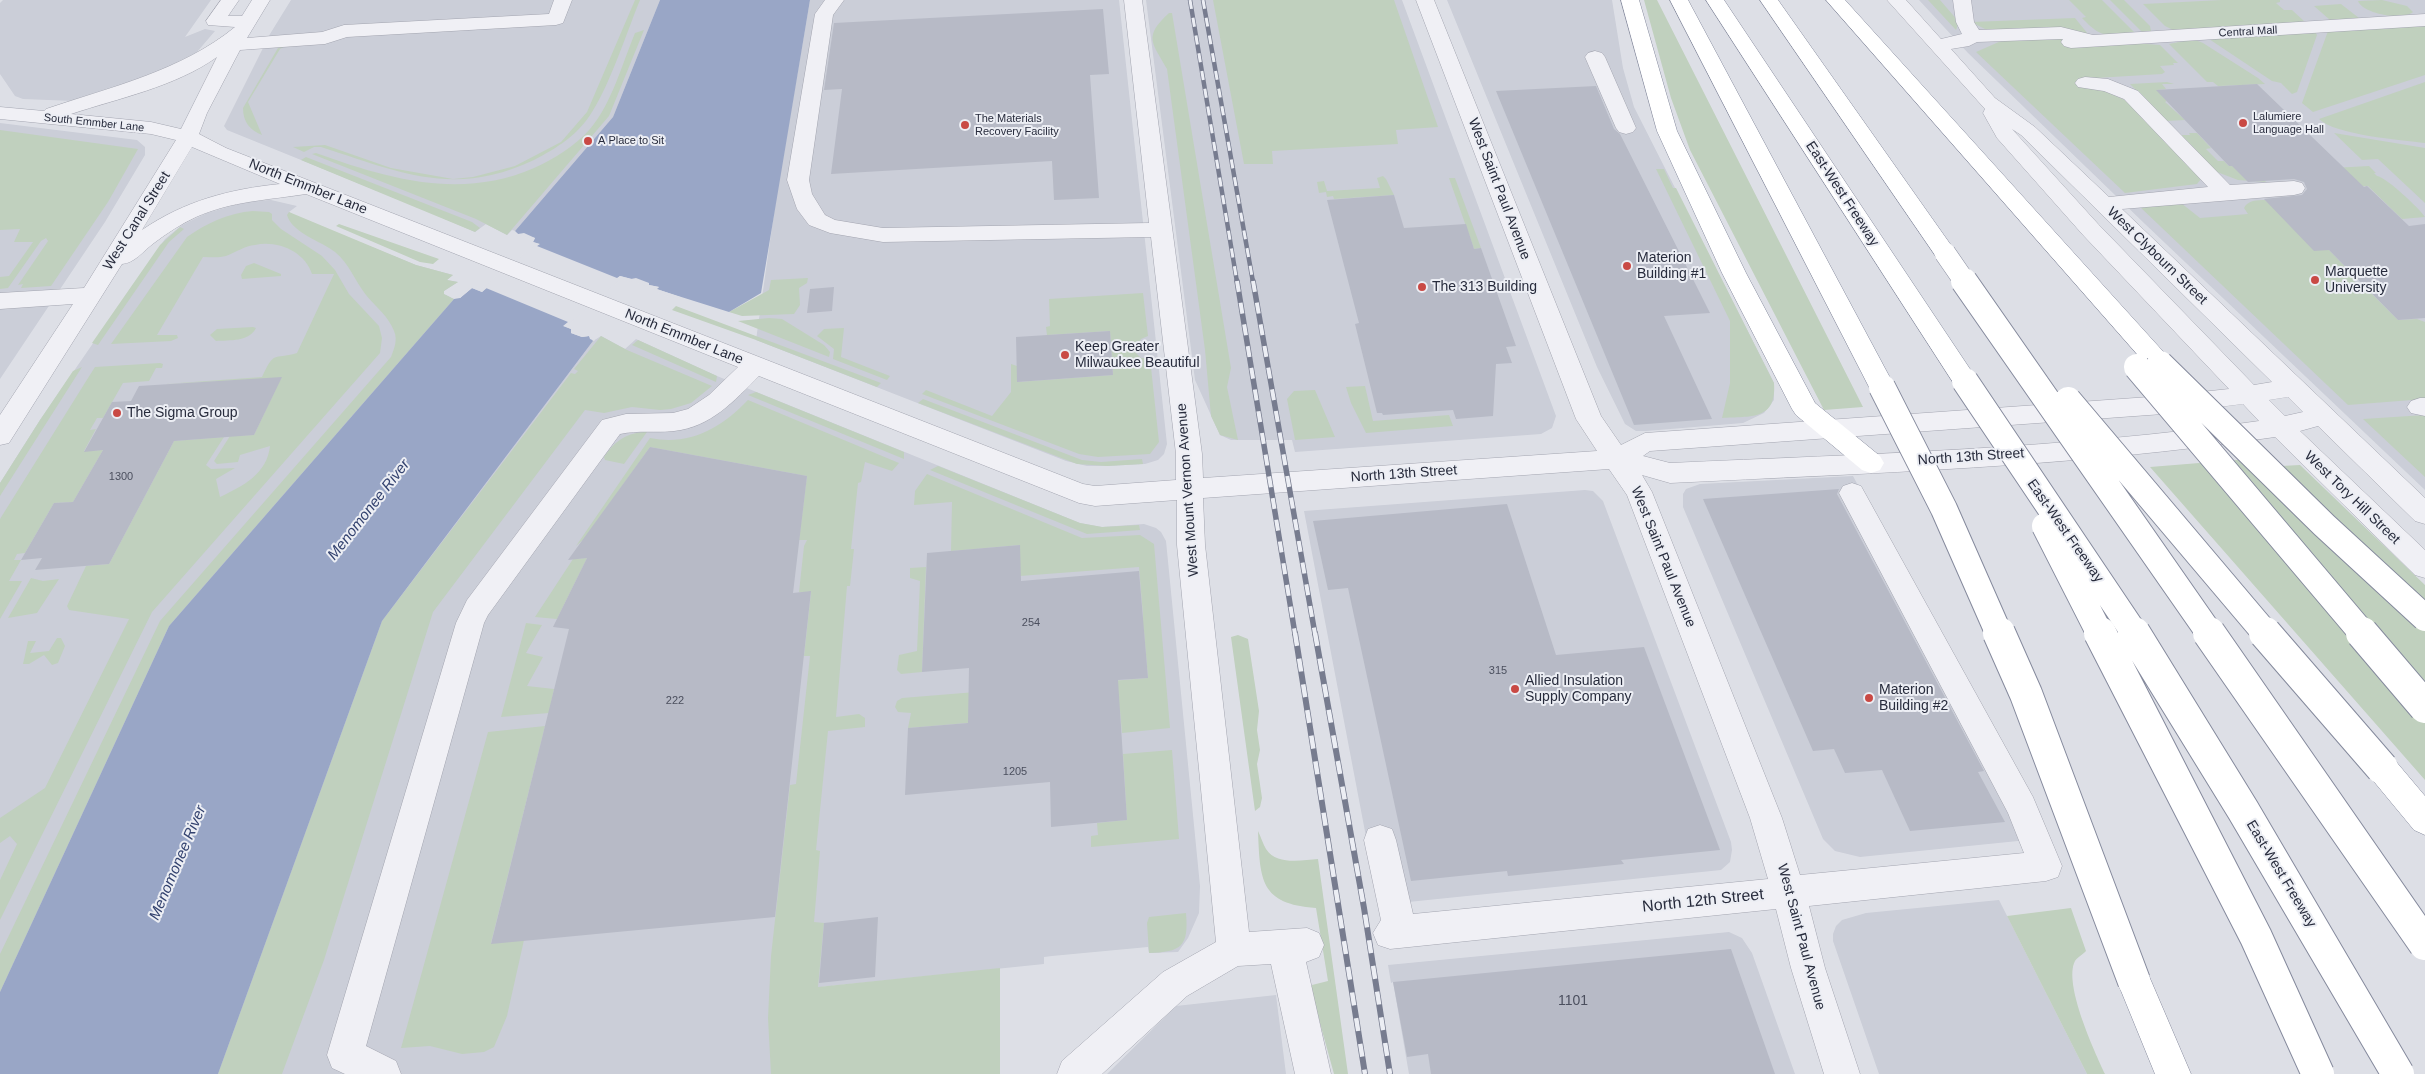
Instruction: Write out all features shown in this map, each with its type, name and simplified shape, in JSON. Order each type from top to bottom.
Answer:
[{"type":"highway","points":[[1630,0],[1667,131],[1734,273],[1805,409],[1871,463]]},
{"type":"highway","points":[[1679,0],[1944,509],[2026,694],[2134,981],[2173,1074]]},
{"type":"highway","name":"East-West Freeway","points":[[1715,0],[2000,437],[2083,556],[2147,653],[2278,868],[2398,1074]]},
{"type":"highway","points":[[1769,0],[2425,944]]},
{"type":"highway","points":[[1835,0],[1853,20],[2040,256],[2149,366],[2425,618]]},
{"type":"highway","points":[[1946,253],[2140,488],[2425,820]]},
{"type":"highway","points":[[2149,366],[2425,706]]},
{"type":"highway","points":[[2000,437],[2256,937],[2318,1074]]},
{"type":"street","points":[[230,0],[215,21],[240,33],[325,38],[344,31],[556,19],[563,0]]},
{"type":"street","name":"West Canal Street","points":[[0,436],[105,273],[188,137],[197,112],[240,33],[261,0]]},
{"type":"street","points":[[835,0],[824,14],[798,180],[805,202],[817,220],[830,226],[883,235],[1161,230]]},
{"type":"street","name":"West Mount Vernon Avenue","points":[[1133,0],[1188,448],[1191,545],[1234,950]]},
{"type":"street","name":"West Saint Paul Avenue","points":[[1425,0],[1589,419],[1639,492],[1775,842],[1808,968],[1842,1074]]},
{"type":"street","name":"West Clybourn Street","points":[[1896,0],[1988,102],[2028,131],[2323,416]]},
{"type":"street","points":[[1962,0],[1965,22],[1973,36]]},
{"type":"street","name":"Central Mall","points":[[2070,42],[2425,20]]},
{"type":"street","points":[[40,117],[106,97],[185,68],[240,33]]},
{"type":"street","points":[[1936,45],[1962,42],[1973,36],[2061,33],[2093,41]]},
{"type":"street","points":[[1594,57],[1626,128]]},
{"type":"street","points":[[2085,83],[2108,85],[2131,95],[2225,192]]},
{"type":"street","name":"West Clybourn Street","points":[[1988,102],[2004,134],[2091,230],[2280,428]]},
{"type":"street","name":"South Emmber Lane","points":[[4,111],[40,117],[150,128],[188,137]]},
{"type":"street","name":"North Emmber Lane","points":[[188,137],[310,188],[754,366],[1079,493],[1108,496],[1190,489]]},
{"type":"street","points":[[105,273],[155,231],[192,210],[239,195],[310,188]]},
{"type":"street","points":[[2103,204],[2225,192],[2294,188]]},
{"type":"street","points":[[0,301],[90,295]]},
{"type":"street","points":[[383,1074],[345,1055],[468,632],[478,608],[611,427],[632,421],[674,422],[699,415],[709,410],[754,366]]},
{"type":"street","name":"North 13th Street","points":[[1618,459],[1645,442],[2163,405],[2249,395],[2292,387]]},
{"type":"street","points":[[2323,416],[2424,511]]},
{"type":"street","name":"North 13th Street","points":[[1190,489],[1618,459],[1670,473],[1871,463],[2178,442],[2280,428],[2323,416]]},
{"type":"street","name":"West Tory Hill Street","points":[[2280,428],[2425,568]]},
{"type":"street","name":"North 12th Street","points":[[1380,840],[1395,932],[2046,866],[2022,807],[1852,493]]},
{"type":"street","points":[[1074,1074],[1175,984],[1234,950],[1296,946],[1313,1074]]},
{"type":"shaded area","points":[[3,0],[211,0],[185,37],[205,29],[215,31],[197,52],[165,70],[74,101],[23,99],[15,96],[0,74],[0,3]]},
{"type":"shaded area","points":[[291,0],[660,0],[613,117],[515,231],[512,230],[507,235],[486,224],[475,232],[227,130],[224,126],[270,34]]},
{"type":"shaded area","points":[[810,0],[1119,0],[1167,444],[1164,454],[1158,460],[1145,464],[1107,466],[1087,466],[1066,461],[756,340],[776,199]]},
{"type":"shaded area","points":[[1146,0],[1402,0],[1556,416],[1552,428],[1541,434],[1295,452],[1292,440],[1231,440],[1220,435],[1195,380]]},
{"type":"shaded area","points":[[1447,0],[1612,0],[1623,68],[1634,107],[1774,383],[1774,400],[1764,413],[1743,423],[1646,431],[1636,431],[1625,424],[1597,367]]},
{"type":"shaded area","name":"Marquette University","points":[[1919,0],[2425,0],[2425,490],[1968,53]]},
{"type":"shaded area","points":[[0,123],[137,140],[145,147],[145,155],[105,222],[0,379]]},
{"type":"shaded area","points":[[271,200],[297,206],[289,212],[295,216],[416,265],[453,275],[447,280],[458,282],[444,291],[444,294],[454,299],[169,626],[0,992],[0,483],[40,420],[165,239],[182,225],[207,213],[249,201]]},
{"type":"shaded area","points":[[601,336],[625,349],[636,339],[717,376],[1080,523],[1102,527],[1144,524],[1161,532],[1166,541],[1200,886],[1199,913],[1188,938],[1178,952],[1149,953],[1148,947],[1052,956],[1044,957],[1044,964],[802,989],[793,1074],[218,1074],[382,621],[593,341]]},
{"type":"shaded area","name":"Materion Building #2","points":[[1853,476],[2053,846],[2018,841],[1860,857],[1835,851],[1823,839],[1683,507],[1683,494],[1686,489],[1700,484]]},
{"type":"shaded area","name":"Allied Insulation Supply Company","points":[[1585,490],[1593,491],[1603,501],[1731,842],[1730,862],[1721,870],[1379,905],[1304,511]]},
{"type":"shaded area","points":[[1999,900],[2087,1074],[1879,1074],[1833,941],[1836,926],[1842,920],[1866,913]]},
{"type":"shaded area","points":[[1729,932],[1742,938],[1752,953],[1795,1074],[1409,1074],[1393,982],[1391,983],[1388,965]]},
{"type":"shaded area","points":[[1276,995],[1286,1074],[1107,1074],[1176,1006]]},
{"type":"green space","points":[[635,0],[640,0],[599,100],[574,134],[551,151],[505,171],[478,178],[454,179],[473,177],[515,166],[561,142],[587,112]]},
{"type":"green space","points":[[1213,0],[1394,0],[1438,127],[1396,130],[1398,144],[1272,151],[1273,164],[1244,164]]},
{"type":"green space","points":[[1644,0],[1657,0],[1863,407],[1824,410],[1690,150],[1671,98]]},
{"type":"green space","points":[[1928,0],[1940,0],[1959,22],[1956,30]]},
{"type":"green space","points":[[2069,0],[2102,0],[2136,34],[2106,35],[2095,30],[2082,18],[2086,17]]},
{"type":"green space","points":[[2110,0],[2124,0],[2150,26],[2151,31],[2143,33]]},
{"type":"green space","points":[[2222,0],[2280,0],[2280,2],[2276,3],[2284,10],[2292,10],[2305,22],[2175,31],[2165,26],[2143,4]]},
{"type":"green space","points":[[2382,0],[2407,6],[2413,12],[2401,16],[2384,15],[2361,6],[2358,1]]},
{"type":"green space","points":[[2341,4],[2359,18],[2330,20],[2314,6]]},
{"type":"green space","points":[[1169,13],[1172,13],[1231,368],[1227,387],[1238,440],[1220,435],[1211,416],[1205,350],[1167,69],[1154,46],[1153,40],[1156,28]]},
{"type":"green space","points":[[2075,18],[2088,34],[1987,30],[1971,22]]},
{"type":"green space","points":[[2425,24],[2425,75],[2313,112],[2302,103],[2328,31]]},
{"type":"green space","points":[[644,30],[609,116],[507,235],[476,219],[312,154],[316,153],[397,178],[452,184],[479,183],[507,178],[534,168],[564,152],[578,141],[598,119],[616,83],[635,33]]},
{"type":"green space","points":[[2315,32],[2317,35],[2297,92],[2292,94],[2281,83],[2272,81],[2209,39]]},
{"type":"green space","points":[[2064,38],[2160,45],[2178,63],[2160,66],[2165,72],[2162,74],[2079,79],[2127,101],[2201,179],[2197,184],[2125,193],[1976,52],[2001,41]]},
{"type":"green space","points":[[2193,39],[2203,43],[2265,84],[2218,86],[2213,82],[2207,82],[2169,44]]},
{"type":"green space","points":[[290,43],[280,49],[248,102],[262,135],[248,125],[244,117],[243,108],[278,48]]},
{"type":"green space","points":[[2167,82],[2174,84],[2162,84],[2166,89],[2157,90],[2167,101],[2165,102],[2185,120],[2166,121],[2130,84]]},
{"type":"green space","points":[[2425,82],[2425,143],[2353,133],[2327,125],[2319,119]]},
{"type":"green space","points":[[0,130],[138,149],[108,202],[51,286],[21,288],[23,284],[18,285],[48,241],[46,238],[41,241],[8,288],[0,289],[0,277],[9,276],[33,242],[14,242],[20,229],[0,230]]},
{"type":"green space","points":[[2189,133],[2197,133],[2211,148],[2206,149],[2218,161],[2224,161],[2229,166],[2272,163],[2257,172],[2266,182],[2238,180],[2210,168],[2179,135],[2190,135]]},
{"type":"green space","points":[[2334,133],[2425,148],[2425,203],[2378,159],[2362,160]]},
{"type":"green space","points":[[325,145],[391,168],[453,179],[427,177],[402,172],[321,147],[314,147],[304,152],[293,147]]},
{"type":"green space","points":[[306,157],[472,222],[480,228],[475,232],[301,160]]},
{"type":"green space","points":[[2369,166],[2377,176],[2395,187],[2425,217],[2402,219],[2368,186],[2353,187],[2333,168]]},
{"type":"green space","points":[[1656,169],[1664,169],[1673,188],[1676,188],[1774,383],[1774,395],[1771,404],[1760,414],[1722,418],[1730,383],[1730,321]]},
{"type":"green space","points":[[1383,176],[1394,195],[1334,199],[1333,196],[1327,197],[1326,192],[1319,193],[1317,182],[1324,181],[1327,191],[1380,188],[1377,178]]},
{"type":"green space","points":[[1449,178],[1455,178],[1481,248],[1474,249]]},
{"type":"green space","points":[[2256,200],[2265,200],[2329,250],[2358,280],[2354,281],[2359,286],[2364,286],[2398,320],[2417,319],[2425,322],[2425,399],[2348,405],[2139,206],[2181,203],[2200,218],[2248,214],[2244,208],[2248,203]]},
{"type":"green space","points":[[253,211],[269,212],[272,214],[272,220],[281,229],[322,256],[335,270],[349,294],[379,326],[382,338],[380,353],[152,612],[0,920],[0,880],[17,844],[10,836],[0,843],[0,818],[45,788],[129,619],[69,610],[67,606],[86,566],[109,564],[174,441],[224,437],[206,465],[211,469],[235,468],[216,479],[220,497],[252,478],[259,472],[268,456],[270,446],[240,455],[238,462],[217,464],[214,461],[230,436],[254,435],[281,378],[165,384],[262,377],[272,359],[297,353],[334,274],[312,274],[303,259],[297,254],[290,249],[273,244],[251,246],[223,257],[203,257],[157,335],[177,335],[178,338],[171,341],[111,344],[187,237],[202,227],[218,220],[235,214]]},
{"type":"green space","points":[[289,212],[416,265],[453,275],[447,280],[458,282],[444,291],[444,294],[454,299],[169,626],[0,992],[0,954],[160,621],[391,357],[396,338],[389,321],[366,295],[340,256],[295,227],[287,215]]},
{"type":"green space","points":[[339,224],[439,259],[433,264],[420,262],[336,226]]},
{"type":"green space","points":[[180,227],[184,229],[169,242],[98,345],[92,343],[160,245]]},
{"type":"green space","points":[[254,263],[281,274],[281,276],[242,279],[241,275],[246,266]]},
{"type":"green space","points":[[808,278],[807,283],[799,288],[800,305],[794,314],[742,316],[729,312],[769,290],[771,280]]},
{"type":"green space","points":[[1143,293],[1148,336],[1141,339],[1135,352],[1141,358],[1150,358],[1159,442],[1150,454],[1098,457],[1079,454],[922,394],[926,390],[992,416],[1011,392],[1011,364],[1017,366],[1018,382],[1113,375],[1110,331],[1047,335],[1046,327],[1050,326],[1049,299]]},
{"type":"green space","points":[[676,306],[881,383],[877,387],[672,310]]},
{"type":"green space","points":[[769,318],[782,319],[824,345],[830,352],[829,357],[738,321]]},
{"type":"green space","points":[[256,328],[253,333],[239,339],[216,341],[210,335],[217,329]]},
{"type":"green space","points":[[844,328],[841,357],[890,376],[887,380],[833,359],[834,349],[817,336],[824,329]]},
{"type":"green space","points":[[601,336],[627,350],[712,386],[691,403],[671,409],[660,410],[632,407],[604,413],[585,410],[433,612],[324,960],[282,1074],[218,1074],[382,621],[571,373],[575,374],[578,371],[574,369]]},
{"type":"green space","points":[[638,340],[717,376],[716,382],[632,345]]},
{"type":"green space","points":[[163,364],[162,368],[156,368],[149,381],[123,383],[103,418],[97,418],[90,430],[96,429],[84,451],[103,450],[73,502],[54,503],[25,553],[17,554],[14,560],[21,560],[9,581],[22,581],[0,619],[0,519],[88,378],[95,367]]},
{"type":"green space","points":[[82,367],[0,496],[0,483],[40,420],[73,371]]},
{"type":"green space","points":[[1365,386],[1373,421],[1449,415],[1453,426],[1366,433],[1351,403],[1346,387]]},
{"type":"green space","points":[[1315,390],[1335,437],[1295,440],[1287,399],[1294,391]]},
{"type":"green space","points":[[756,392],[904,452],[904,459],[748,395]]},
{"type":"green space","points":[[923,399],[1082,460],[1101,462],[1142,459],[1143,464],[1107,466],[1077,464],[918,403]]},
{"type":"green space","points":[[748,400],[899,463],[892,471],[865,462],[861,482],[858,483],[851,549],[854,549],[850,586],[847,586],[836,717],[859,714],[865,718],[865,727],[828,731],[816,850],[820,851],[814,922],[824,923],[818,987],[1000,968],[1000,1074],[771,1074],[768,1018],[771,956],[790,785],[796,784],[810,656],[804,656],[811,592],[799,592],[804,546],[807,540],[799,540],[807,476],[650,447],[584,539],[576,546],[650,438],[678,439],[704,432],[727,419]]},
{"type":"green space","points":[[2425,415],[2425,477],[2363,419]]},
{"type":"green space","points":[[640,432],[647,432],[624,464],[605,460],[604,457],[608,451],[622,438]]},
{"type":"green space","points":[[2261,458],[2281,466],[2300,465],[2425,585],[2425,780],[2150,467]]},
{"type":"green space","points":[[938,466],[1080,523],[1102,527],[1139,525],[1140,530],[1087,534],[930,470]]},
{"type":"green space","points":[[927,474],[1082,538],[1140,535],[1154,544],[1170,728],[1122,733],[1120,710],[908,728],[911,713],[898,712],[895,707],[897,701],[902,698],[1148,678],[1144,631],[1139,631],[1143,615],[1139,567],[1020,576],[1020,545],[951,551],[952,502],[914,505],[915,491]]},
{"type":"green space","points":[[587,558],[557,619],[535,617],[573,559]]},
{"type":"green space","points":[[926,567],[922,672],[901,674],[897,670],[899,655],[917,651],[920,581],[910,578],[910,568]]},
{"type":"green space","points":[[31,578],[43,581],[59,579],[37,613],[8,618]]},
{"type":"green space","points":[[526,623],[542,625],[526,653],[543,657],[527,686],[554,689],[549,713],[501,717]]},
{"type":"green space","points":[[1238,635],[1248,639],[1259,711],[1257,730],[1260,750],[1257,764],[1262,798],[1260,807],[1255,811],[1231,637]]},
{"type":"green space","points":[[57,638],[61,638],[65,646],[58,663],[52,665],[44,655],[29,664],[23,664],[28,641],[36,641],[30,653],[49,651]]},
{"type":"green space","points":[[545,726],[491,943],[524,940],[507,1016],[494,1047],[484,1052],[462,1054],[430,1046],[401,1048],[488,732]]},
{"type":"green space","points":[[1172,750],[1179,839],[1091,847],[1091,836],[1098,835],[1097,823],[1127,820],[1123,754]]},
{"type":"green space","points":[[1258,831],[1266,849],[1277,858],[1290,861],[1318,859],[1348,1074],[1334,1074],[1312,994],[1312,985],[1328,981],[1316,908],[1298,906],[1284,901],[1274,895],[1267,886],[1262,876]]},
{"type":"green space","points":[[2071,908],[2086,951],[2075,961],[2072,972],[2073,985],[2082,1018],[2105,1074],[2087,1074],[2007,916]]},
{"type":"green space","points":[[1186,913],[1186,933],[1181,945],[1169,951],[1149,953],[1147,923],[1149,917]]},
{"type":"water","name":"Menomonee River","points":[[660,0],[810,0],[761,293],[729,312],[656,289],[659,287],[649,285],[648,283],[620,276],[564,326],[571,329],[571,333],[582,337],[589,336],[593,341],[382,621],[218,1074],[0,1074],[0,992],[169,626],[454,299],[460,298],[472,288],[482,292],[539,244],[533,242],[535,238],[518,234],[515,231],[613,117]]},
{"type":"pier","points":[[513,230],[518,234],[524,233],[535,238],[533,242],[540,244],[537,246],[617,278],[620,276],[631,279],[636,278],[649,283],[649,285],[659,287],[657,289],[680,297],[677,299],[655,292],[654,288],[648,288],[635,281],[630,282],[621,279],[568,325],[573,328],[573,331],[582,335],[591,335],[595,341],[590,339],[589,336],[582,337],[571,333],[571,329],[563,326],[568,322],[486,288],[482,292],[472,288],[460,298],[451,298],[472,286],[481,289],[535,245],[531,243],[531,239],[523,236],[517,237]]},
{"type":"building","name":"The Materials Recovery Facility","points":[[1103,9],[1109,74],[1090,75],[1099,198],[1054,200],[1052,161],[831,174],[842,89],[824,90],[834,23]]},
{"type":"building","points":[[2257,84],[2364,187],[2367,186],[2409,226],[2425,224],[2425,318],[2398,320],[2329,250],[2314,251],[2264,199],[2302,195],[2307,189],[2304,182],[2294,179],[2248,182],[2232,166],[2229,166],[2156,90]]},
{"type":"building","name":"Materion Building #1","points":[[1596,86],[1614,129],[1620,134],[1710,313],[1664,316],[1712,419],[1634,425],[1496,91]]},
{"type":"building","name":"The 313 Building","points":[[1394,195],[1404,228],[1466,224],[1474,249],[1481,248],[1516,346],[1506,347],[1512,363],[1496,364],[1493,416],[1456,419],[1453,410],[1383,415],[1382,413],[1377,413],[1355,324],[1359,323],[1327,200]]},
{"type":"building","points":[[834,287],[832,311],[807,313],[810,289]]},
{"type":"building","points":[[1110,331],[1113,375],[1017,382],[1016,337]]},
{"type":"building","points":[[282,377],[254,435],[174,441],[109,564],[35,570],[42,558],[21,560],[54,503],[73,502],[103,450],[84,452],[112,402],[131,401],[139,386]]},
{"type":"building","points":[[650,447],[807,476],[793,593],[811,591],[775,917],[491,944],[569,629],[553,627],[587,558],[568,560]]},
{"type":"building","name":"Materion Building #2","points":[[1839,489],[1837,494],[1984,771],[1978,772],[2005,822],[1910,831],[1882,770],[1845,773],[1834,749],[1813,751],[1703,499]]},
{"type":"building","name":"Allied Insulation Supply Company","points":[[1507,504],[1556,655],[1644,647],[1720,850],[1621,860],[1624,864],[1508,876],[1507,871],[1411,881],[1348,588],[1328,590],[1313,521]]},
{"type":"building","points":[[1020,545],[1021,581],[1139,571],[1148,678],[1118,680],[1127,820],[1051,827],[1050,782],[905,795],[908,728],[968,723],[969,668],[922,672],[927,553]]},
{"type":"building","points":[[878,917],[875,977],[819,983],[824,923]]},
{"type":"building","points":[[1731,949],[1775,1074],[1431,1074],[1428,1054],[1407,1057],[1393,982]]},
{"type":"railway","points":[[1190,0],[1237,282]]},
{"type":"railway","points":[[1203,0],[1253,282]]},
{"type":"railway","points":[[1237,281],[1295,634]]},
{"type":"railway","points":[[1253,281],[1315,634]]},
{"type":"railway","points":[[1295,633],[1365,1074]]},
{"type":"railway","points":[[1315,633],[1364,908],[1390,1074]]},
{"type":"place","name":"Lalumiere Language Hall","points":[[2243,123]]},
{"type":"place","name":"The Materials Recovery Facility","points":[[965,125]]},
{"type":"place","name":"A Place to Sit","points":[[588,141]]},
{"type":"place","name":"Materion Building #1","points":[[1627,266]]},
{"type":"place","name":"Marquette University","points":[[2315,280]]},
{"type":"place","name":"The 313 Building","points":[[1422,287]]},
{"type":"place","name":"Keep Greater Milwaukee Beautiful","points":[[1065,355]]},
{"type":"place","name":"The Sigma Group","points":[[117,413]]},
{"type":"place","name":"Allied Insulation Supply Company","points":[[1515,689]]},
{"type":"place","name":"Materion Building #2","points":[[1869,698]]}]
